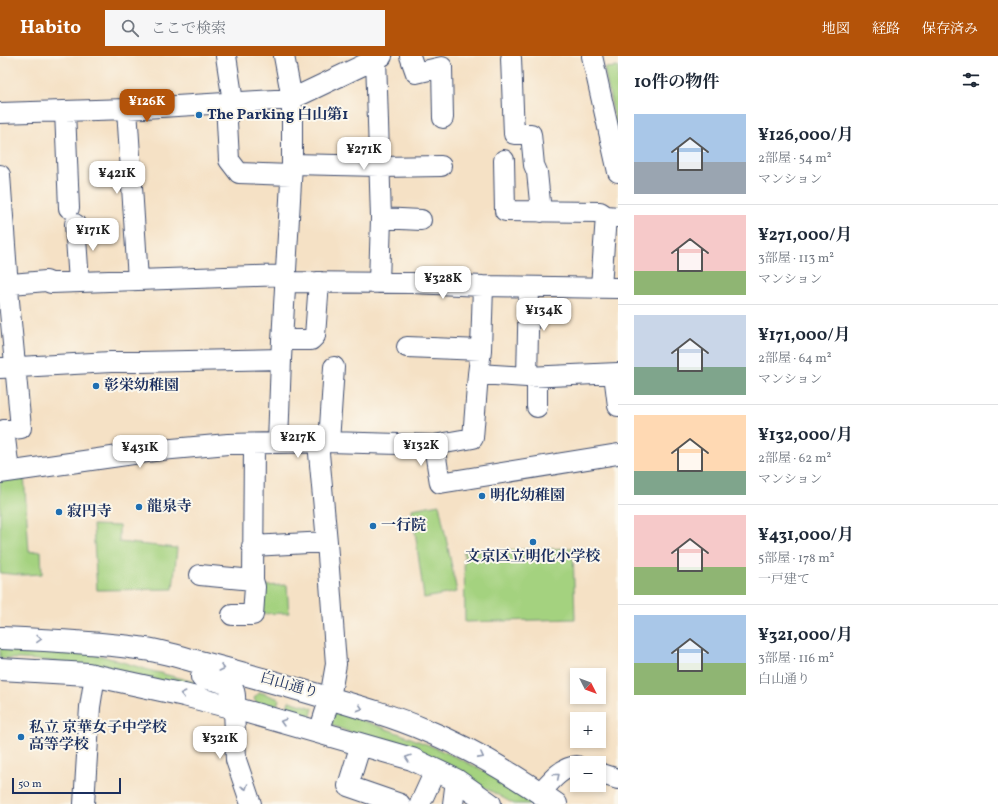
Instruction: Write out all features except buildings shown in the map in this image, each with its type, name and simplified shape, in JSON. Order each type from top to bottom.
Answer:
[{"type":"main road","name":"白山通り","points":[[0,638],[53,640],[161,652],[330,698],[392,718],[455,743],[497,765],[548,798]]},
{"type":"main road","points":[[117,646],[142,659],[165,667],[227,684],[234,692],[234,708]]},
{"type":"main road","points":[[0,669],[95,676],[184,694],[412,759],[456,780],[490,804]]},
{"type":"street","points":[[226,56],[230,103],[229,160],[239,173],[380,166],[441,166]]},
{"type":"street","points":[[278,443],[292,170],[292,100],[284,56]]},
{"type":"street","points":[[410,56],[416,73],[442,67],[443,118]]},
{"type":"street","points":[[592,56],[618,172]]},
{"type":"street","points":[[0,113],[127,109],[292,100],[379,57],[381,218],[380,283]]},
{"type":"street","points":[[515,57],[514,134],[531,134],[541,212]]},
{"type":"street","points":[[127,109],[138,280]]},
{"type":"street","points":[[65,111],[72,216],[79,282]]},
{"type":"street","points":[[4,285],[46,281],[51,283],[286,278],[319,282],[411,282],[483,286],[610,287],[612,216],[600,212],[505,211],[504,160]]},
{"type":"street","points":[[0,175],[8,367],[22,428],[2,431],[5,472],[161,450],[228,444],[323,442],[434,445],[473,438],[481,350],[483,286]]},
{"type":"street","points":[[381,218],[421,220]]},
{"type":"street","points":[[8,367],[139,362],[282,349],[311,340],[315,336],[319,282]]},
{"type":"street","points":[[529,287],[532,377],[537,407]]},
{"type":"street","points":[[407,347],[481,350]]},
{"type":"street","points":[[319,732],[330,698],[336,664],[327,542],[323,442],[334,367]]},
{"type":"street","points":[[478,374],[532,377],[616,373],[618,406]]},
{"type":"street","points":[[232,615],[254,615],[255,587],[253,580],[252,546],[254,444]]},
{"type":"street","points":[[434,445],[440,483],[618,454]]},
{"type":"street","points":[[252,546],[327,542]]},
{"type":"street","points":[[200,575],[253,580]]},
{"type":"street","points":[[84,804],[90,707],[95,676]]},
{"type":"street","points":[[234,708],[236,760],[251,804]]},
{"type":"street","points":[[361,744],[348,786],[400,804]]},
{"type":"street","points":[[548,798],[555,777],[570,767]]},
{"type":"street","points":[[420,804],[435,771]]},
{"type":"street","points":[[606,775],[618,779]]},
{"type":"street","points":[[453,804],[456,780]]},
{"type":"green space","points":[[618,67],[618,135],[604,68]]},
{"type":"green space","points":[[24,473],[29,552],[41,551],[42,574],[22,575],[0,573],[0,477]]},
{"type":"green space","points":[[439,504],[457,592],[424,598],[412,509]]},
{"type":"green space","points":[[93,525],[119,526],[119,542],[177,548],[173,589],[97,590]]},
{"type":"green space","points":[[573,548],[575,619],[465,622],[464,551]]},
{"type":"green space","points":[[287,585],[289,613],[256,614],[258,586]]},
{"type":"green space","points":[[0,644],[92,653],[152,671],[221,689],[222,694],[92,666],[39,660],[0,658]]},
{"type":"green space","points":[[259,693],[279,699],[276,710],[256,703],[254,698]]},
{"type":"green space","points":[[289,701],[313,708],[310,719],[286,712]]},
{"type":"green space","points":[[334,713],[339,713],[374,725],[444,752],[478,768],[538,804],[514,804],[469,779],[334,726],[331,724]]},
{"type":"place","name":"The Parking 白山第1","points":[[199,115]]},
{"type":"place","name":"彰栄幼稚園","points":[[96,386]]},
{"type":"place","name":"明化幼稚園","points":[[482,496]]},
{"type":"place","name":"龍泉寺","points":[[139,507]]},
{"type":"place","name":"寂円寺","points":[[59,512]]},
{"type":"place","name":"一行院","points":[[373,526]]},
{"type":"place","name":"文京区立明化小学校","points":[[533,542]]},
{"type":"place","name":"私立 京華女子中学校 高等学校","points":[[21,737]]}]
